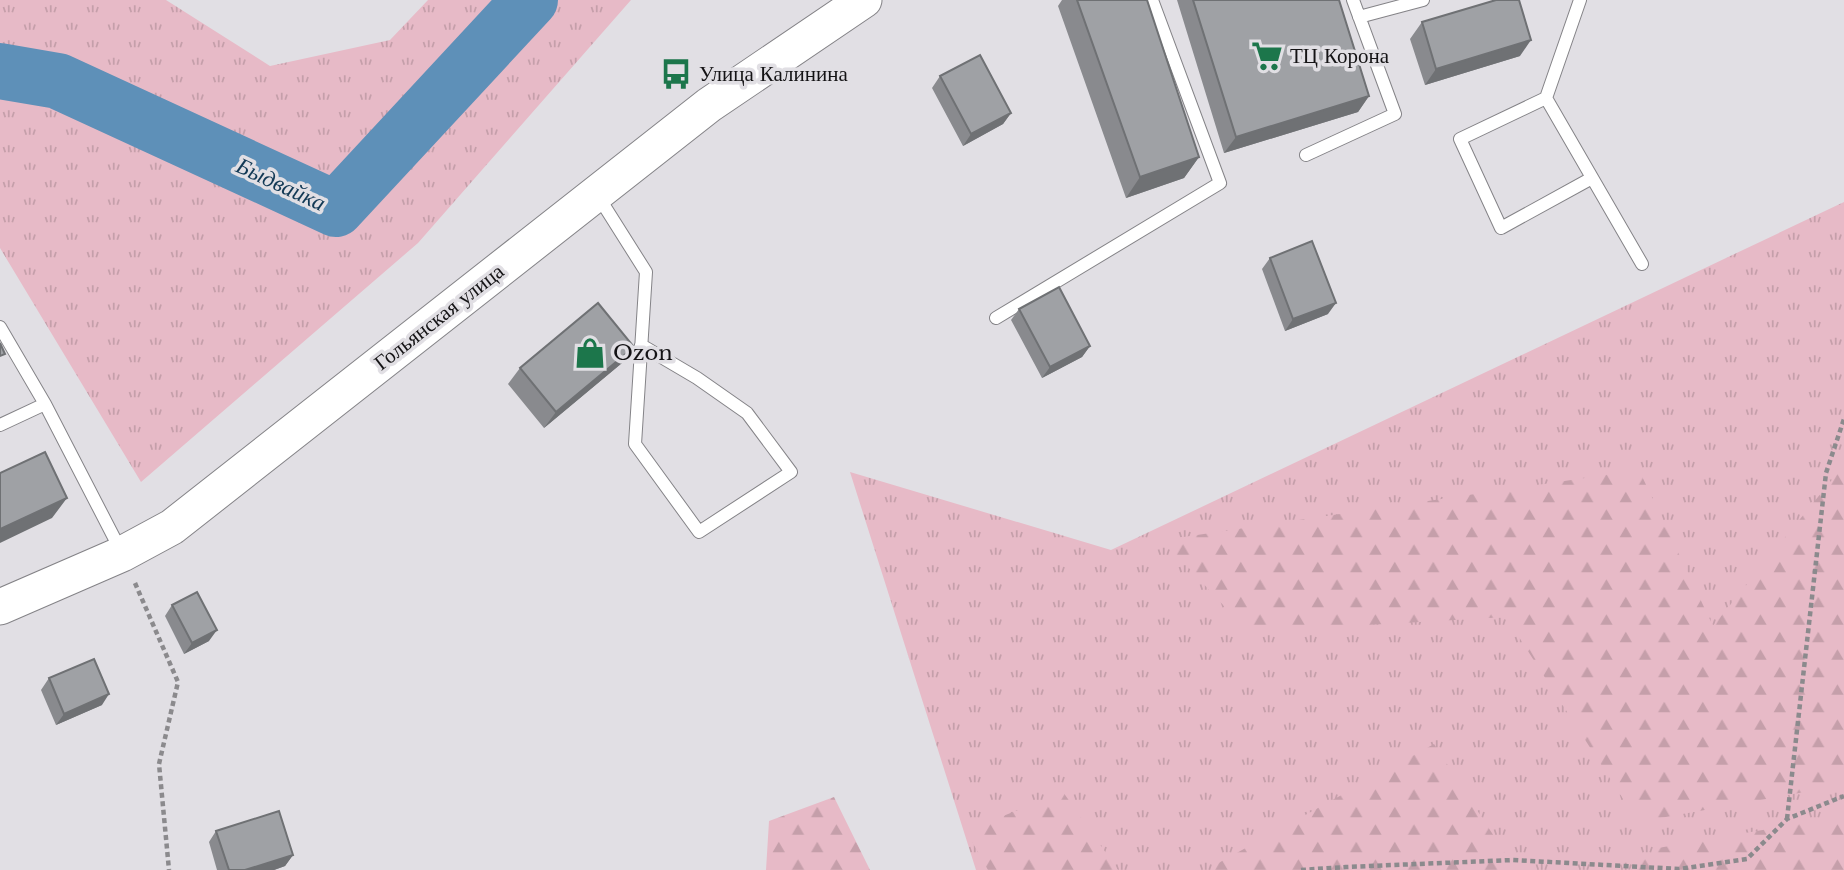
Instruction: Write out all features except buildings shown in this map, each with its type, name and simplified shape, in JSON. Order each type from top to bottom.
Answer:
[{"type":"main road","name":"Гольянская улица","points":[[0,607],[122,554],[172,527],[709,105],[864,0]]},
{"type":"lane","points":[[996,318],[1220,183],[1152,0]]},
{"type":"lane","points":[[1306,155],[1395,114],[1353,0]]},
{"type":"lane","points":[[1359,17],[1423,0]]},
{"type":"lane","points":[[1580,0],[1546,98],[1460,139],[1501,228],[1592,178]]},
{"type":"lane","points":[[1546,98],[1642,264]]},
{"type":"lane","points":[[596,193],[646,272],[641,345],[635,444],[699,532],[791,472],[747,413],[697,378],[641,345]]},
{"type":"lane","points":[[0,327],[45,404],[122,554]]},
{"type":"lane","points":[[0,425],[45,404]]},
{"type":"path","points":[[1787,819],[1826,473],[1844,419]]},
{"type":"path","points":[[122,554],[178,682],[159,764],[169,870]]},
{"type":"path","points":[[1301,870],[1513,860],[1679,869],[1746,859],[1787,819],[1844,796]]},
{"type":"green space","points":[[0,0],[166,0],[270,66],[390,40],[428,0],[631,0],[418,243],[141,482],[0,248]]},
{"type":"green space","points":[[1844,202],[1844,870],[976,870],[850,472],[1111,550]]},
{"type":"green space","points":[[1844,465],[1844,785],[1638,822],[1506,617],[1248,632],[1163,540],[1639,470],[1713,626]]},
{"type":"green space","points":[[1434,744],[1516,870],[1214,870],[1213,866]]},
{"type":"green space","points":[[1063,792],[1118,870],[988,870],[966,831]]},
{"type":"green space","points":[[834,797],[870,870],[766,870],[769,821]]},
{"type":"green space","points":[[1844,816],[1844,870],[1629,870],[1658,848]]},
{"type":"waterway","name":"Быдвайка","points":[[0,71],[58,81],[336,209],[530,0]]},
{"type":"place","name":"ТЦ Корона","points":[[1267,56]]},
{"type":"place","name":"Улица Калинина","points":[[676,74]]},
{"type":"place","name":"Ozon","points":[[590,353]]}]
